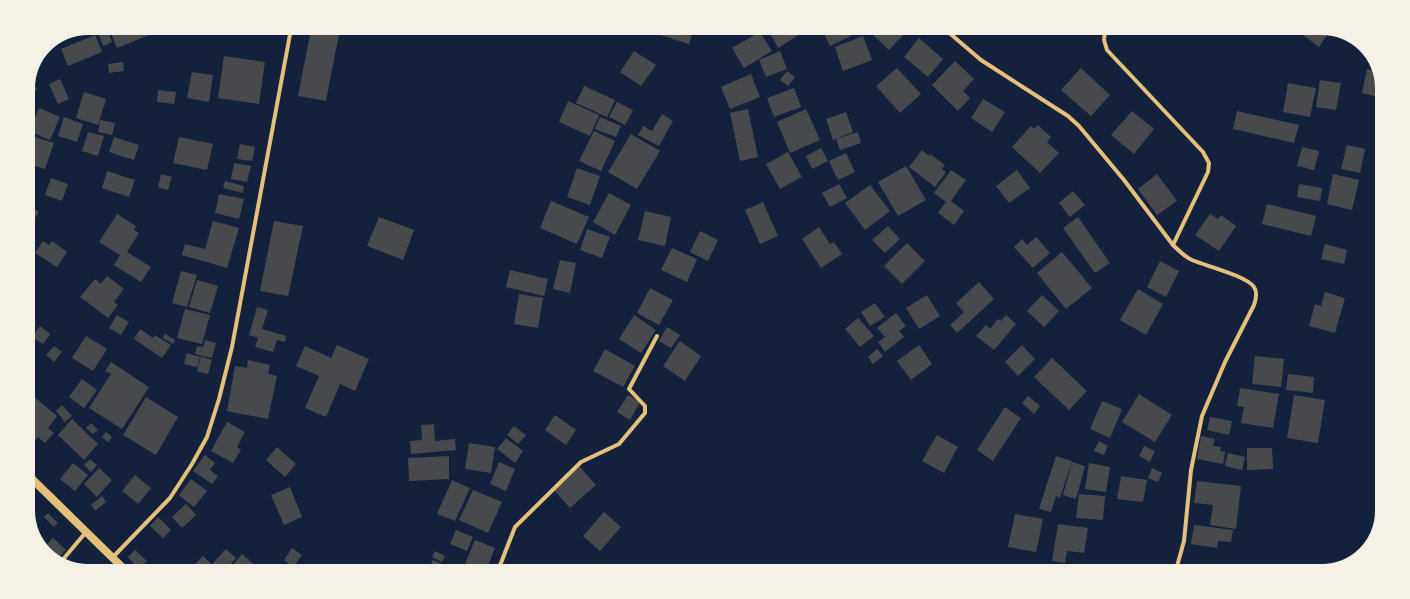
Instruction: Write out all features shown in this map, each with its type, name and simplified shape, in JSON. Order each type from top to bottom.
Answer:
[{"type":"main road","points":[[35,482],[119,564]]},
{"type":"street","points":[[113,557],[170,498],[207,437],[219,399],[232,347],[290,35]]},
{"type":"street","points":[[952,35],[981,60],[1068,116],[1079,126],[1124,180],[1181,254],[1192,260],[1247,280],[1254,287],[1257,294],[1254,305],[1224,362],[1202,416],[1191,470],[1184,541],[1178,564]]},
{"type":"street","points":[[1105,35],[1104,40],[1107,50],[1203,152],[1208,163],[1208,172],[1173,245]]},
{"type":"street","points":[[501,564],[515,527],[581,462],[619,444],[644,413],[645,406],[629,389],[657,336]]},
{"type":"street","points":[[63,558],[86,532]]},
{"type":"building","points":[[95,35],[102,52],[68,66],[61,49]]},
{"type":"building","points":[[99,35],[110,35],[112,42],[103,46]]},
{"type":"building","points":[[112,35],[149,35],[117,48]]},
{"type":"building","points":[[310,35],[339,35],[326,101],[298,96]]},
{"type":"building","points":[[660,35],[692,35],[689,44]]},
{"type":"building","points":[[755,35],[762,35],[772,51],[744,68],[732,48]]},
{"type":"building","points":[[771,35],[798,35],[778,48]]},
{"type":"building","points":[[825,35],[851,35],[851,36],[830,46]]},
{"type":"building","points":[[875,35],[903,35],[889,50],[874,36]]},
{"type":"building","points":[[1303,35],[1327,35],[1319,47]]},
{"type":"building","points":[[863,36],[872,60],[843,71],[835,47]]},
{"type":"building","points":[[919,38],[943,59],[928,77],[904,57]]},
{"type":"building","points":[[634,51],[656,65],[641,86],[620,72]]},
{"type":"building","points":[[780,51],[787,69],[766,77],[759,60]]},
{"type":"building","points":[[224,56],[265,62],[259,104],[218,98]]},
{"type":"building","points":[[955,61],[974,79],[963,91],[970,98],[958,111],[932,85]]},
{"type":"building","points":[[123,62],[124,71],[109,73],[108,64]]},
{"type":"building","points":[[897,68],[921,94],[900,113],[876,86]]},
{"type":"building","points":[[1081,68],[1110,95],[1091,116],[1061,90]]},
{"type":"building","points":[[1367,69],[1372,70],[1375,84],[1375,96],[1362,93]]},
{"type":"building","points":[[787,71],[795,77],[788,86],[780,80]]},
{"type":"building","points":[[192,72],[213,75],[209,102],[187,98]]},
{"type":"building","points":[[751,74],[760,97],[730,109],[721,87]]},
{"type":"building","points":[[60,79],[69,99],[58,104],[49,84]]},
{"type":"building","points":[[1320,80],[1341,83],[1336,110],[1316,107]]},
{"type":"building","points":[[1288,83],[1316,88],[1310,117],[1283,112]]},
{"type":"building","points":[[584,86],[615,100],[607,117],[576,103]]},
{"type":"building","points":[[794,88],[801,107],[774,117],[767,98]]},
{"type":"building","points":[[158,90],[176,92],[174,104],[157,102]]},
{"type":"building","points":[[84,92],[106,99],[98,125],[76,118]]},
{"type":"building","points":[[983,99],[1005,112],[992,132],[971,118]]},
{"type":"building","points":[[568,101],[599,115],[590,136],[559,122]]},
{"type":"building","points":[[617,102],[633,110],[625,125],[609,117]]},
{"type":"building","points":[[39,108],[60,117],[50,140],[35,134],[35,117]]},
{"type":"building","points":[[748,109],[758,157],[740,161],[730,113]]},
{"type":"building","points":[[806,109],[820,140],[790,153],[777,122]]},
{"type":"building","points":[[1132,111],[1154,129],[1134,154],[1111,135]]},
{"type":"building","points":[[1237,111],[1299,125],[1294,143],[1233,129]]},
{"type":"building","points":[[846,112],[853,132],[833,140],[826,119]]},
{"type":"building","points":[[662,114],[673,121],[659,146],[638,135],[643,126],[652,131]]},
{"type":"building","points":[[64,117],[83,124],[77,142],[58,136]]},
{"type":"building","points":[[600,117],[621,126],[616,137],[595,129]]},
{"type":"building","points":[[100,120],[115,123],[112,135],[98,132]]},
{"type":"building","points":[[1038,125],[1051,137],[1047,142],[1059,153],[1040,173],[1012,147],[1031,126],[1034,129]]},
{"type":"building","points":[[594,131],[615,141],[601,171],[579,161]]},
{"type":"building","points":[[88,132],[104,136],[98,156],[82,151]]},
{"type":"building","points":[[858,132],[861,143],[840,150],[836,139]]},
{"type":"building","points":[[631,134],[660,151],[637,189],[608,172]]},
{"type":"building","points":[[35,137],[54,143],[45,169],[35,166]]},
{"type":"building","points":[[114,137],[139,145],[134,160],[109,152]]},
{"type":"building","points":[[179,137],[213,144],[207,170],[173,163]]},
{"type":"building","points":[[240,144],[255,147],[252,161],[237,159]]},
{"type":"building","points":[[1347,145],[1365,149],[1360,173],[1341,169]]},
{"type":"building","points":[[1302,147],[1319,151],[1314,170],[1297,166]]},
{"type":"building","points":[[821,148],[828,161],[812,169],[806,156]]},
{"type":"building","points":[[922,150],[929,156],[930,154],[945,165],[942,169],[946,172],[935,187],[909,167]]},
{"type":"building","points":[[788,152],[802,177],[780,189],[766,164]]},
{"type":"building","points":[[846,153],[855,172],[838,180],[829,161]]},
{"type":"building","points":[[234,163],[251,166],[247,182],[231,179]]},
{"type":"building","points":[[906,166],[926,200],[898,216],[878,182]]},
{"type":"building","points":[[577,168],[600,176],[590,205],[567,197]]},
{"type":"building","points":[[951,170],[966,180],[951,201],[964,211],[954,225],[938,213],[946,202],[934,193]]},
{"type":"building","points":[[1017,170],[1030,188],[1009,203],[996,186]]},
{"type":"building","points":[[107,171],[135,180],[129,197],[102,188]]},
{"type":"building","points":[[161,174],[172,177],[168,190],[158,187]]},
{"type":"building","points":[[1157,174],[1177,201],[1157,215],[1138,189]]},
{"type":"building","points":[[1333,174],[1359,180],[1352,210],[1327,204]]},
{"type":"building","points":[[51,178],[68,184],[62,201],[45,195]]},
{"type":"building","points":[[225,181],[244,186],[243,193],[223,188]]},
{"type":"building","points":[[839,184],[847,198],[830,207],[822,193]]},
{"type":"building","points":[[1299,184],[1322,188],[1320,201],[1297,197]]},
{"type":"building","points":[[870,185],[890,211],[865,230],[845,203]]},
{"type":"building","points":[[1073,191],[1085,205],[1070,217],[1059,203]]},
{"type":"building","points":[[609,193],[631,205],[615,235],[593,222]]},
{"type":"building","points":[[219,194],[244,199],[239,219],[215,213]]},
{"type":"building","points":[[551,201],[589,217],[577,244],[540,228]]},
{"type":"building","points":[[763,202],[778,236],[760,244],[745,210]]},
{"type":"building","points":[[1267,204],[1316,216],[1311,236],[1262,224]]},
{"type":"building","points":[[35,209],[39,212],[35,218]]},
{"type":"building","points":[[645,211],[671,217],[665,246],[638,240]]},
{"type":"building","points":[[117,214],[136,226],[134,230],[139,233],[127,252],[151,267],[141,282],[114,265],[120,255],[99,242]]},
{"type":"building","points":[[1210,214],[1218,219],[1221,215],[1236,226],[1219,251],[1195,235]]},
{"type":"building","points":[[379,217],[414,230],[403,260],[367,246]]},
{"type":"building","points":[[1078,217],[1110,263],[1095,273],[1063,228]]},
{"type":"building","points":[[213,221],[239,228],[227,268],[182,255],[185,244],[205,249]]},
{"type":"building","points":[[274,221],[303,226],[288,296],[260,291]]},
{"type":"building","points":[[888,226],[900,239],[885,253],[872,240]]},
{"type":"building","points":[[819,227],[830,244],[834,242],[842,254],[821,268],[802,239]]},
{"type":"building","points":[[587,229],[610,237],[602,258],[580,250]]},
{"type":"building","points":[[700,231],[718,240],[708,261],[690,252]]},
{"type":"building","points":[[1036,237],[1050,253],[1033,268],[1014,247],[1022,239],[1027,245]]},
{"type":"building","points":[[43,241],[49,245],[52,241],[67,252],[57,267],[35,253]]},
{"type":"building","points":[[907,243],[925,261],[902,284],[884,266]]},
{"type":"building","points":[[1325,244],[1347,250],[1344,264],[1321,259]]},
{"type":"building","points":[[672,248],[697,259],[687,282],[661,270]]},
{"type":"building","points":[[1062,252],[1092,288],[1066,309],[1037,273]]},
{"type":"building","points":[[560,260],[576,263],[570,293],[553,289]]},
{"type":"building","points":[[1160,261],[1179,271],[1166,297],[1147,287]]},
{"type":"building","points":[[510,270],[548,279],[544,296],[506,287]]},
{"type":"building","points":[[181,271],[197,275],[187,307],[172,303]]},
{"type":"building","points":[[107,276],[124,289],[114,302],[118,305],[108,318],[80,297],[95,279],[101,284]]},
{"type":"building","points":[[197,280],[218,286],[210,313],[189,307]]},
{"type":"building","points":[[979,282],[994,299],[957,333],[950,325],[964,312],[956,303]]},
{"type":"building","points":[[650,288],[673,300],[659,325],[637,313]]},
{"type":"building","points":[[1138,289],[1163,304],[1146,335],[1120,320]]},
{"type":"building","points":[[1325,292],[1345,298],[1335,333],[1309,326],[1315,304],[1321,306]]},
{"type":"building","points":[[519,294],[543,298],[538,328],[514,324]]},
{"type":"building","points":[[927,295],[940,316],[919,329],[906,308]]},
{"type":"building","points":[[1042,295],[1059,311],[1044,327],[1027,311]]},
{"type":"building","points":[[875,303],[885,317],[870,326],[861,312]]},
{"type":"building","points":[[257,307],[268,310],[262,329],[286,336],[285,342],[277,340],[273,352],[255,347],[258,338],[249,335]]},
{"type":"building","points":[[185,309],[210,315],[202,344],[177,338]]},
{"type":"building","points":[[896,313],[906,326],[899,331],[904,337],[885,352],[878,342],[885,337],[877,328]]},
{"type":"building","points":[[117,315],[129,322],[121,335],[109,328]]},
{"type":"building","points":[[634,315],[656,330],[641,353],[619,339]]},
{"type":"building","points":[[1006,315],[1016,324],[994,350],[976,336],[986,325],[990,329],[998,319],[1001,321]]},
{"type":"building","points":[[858,318],[874,336],[860,347],[845,329]]},
{"type":"building","points":[[40,326],[50,334],[43,344],[35,339],[35,333]]},
{"type":"building","points":[[667,327],[680,335],[671,348],[659,341]]},
{"type":"building","points":[[140,329],[153,338],[155,335],[171,345],[162,358],[134,339]]},
{"type":"building","points":[[165,334],[175,340],[173,344],[163,338]]},
{"type":"building","points":[[86,336],[107,349],[93,371],[72,358]]},
{"type":"building","points":[[205,340],[216,343],[212,358],[195,354],[197,346],[203,347]]},
{"type":"building","points":[[680,341],[701,356],[685,381],[663,366]]},
{"type":"building","points":[[337,345],[369,359],[355,391],[340,384],[326,417],[305,408],[319,376],[296,366],[305,346],[331,358]]},
{"type":"building","points":[[919,345],[932,364],[911,380],[897,361]]},
{"type":"building","points":[[1022,345],[1035,359],[1018,376],[1005,362]]},
{"type":"building","points":[[54,346],[62,352],[54,362],[46,355]]},
{"type":"building","points":[[605,349],[635,366],[623,387],[593,371]]},
{"type":"building","points":[[877,349],[883,356],[873,364],[868,357]]},
{"type":"building","points":[[187,353],[200,357],[197,367],[184,364]]},
{"type":"building","points":[[201,356],[212,360],[208,374],[197,371]]},
{"type":"building","points":[[1255,356],[1284,359],[1281,387],[1252,384]]},
{"type":"building","points":[[1052,358],[1087,391],[1069,410],[1034,377]]},
{"type":"building","points":[[248,360],[270,365],[268,374],[277,376],[268,419],[227,411],[235,366],[247,368]]},
{"type":"building","points":[[111,362],[149,387],[122,429],[89,408],[111,374],[105,371]]},
{"type":"building","points":[[1288,374],[1314,377],[1313,393],[1286,390]]},
{"type":"building","points":[[82,379],[97,390],[84,408],[69,397]]},
{"type":"building","points":[[1240,388],[1279,394],[1273,428],[1241,423],[1244,407],[1237,406]]},
{"type":"building","points":[[1139,394],[1172,415],[1155,442],[1122,422]]},
{"type":"building","points":[[628,395],[640,402],[630,420],[617,412]]},
{"type":"building","points":[[1294,395],[1325,400],[1318,443],[1287,438]]},
{"type":"building","points":[[1028,396],[1040,406],[1034,414],[1022,403]]},
{"type":"building","points":[[146,397],[178,417],[156,455],[123,435]]},
{"type":"building","points":[[35,398],[57,416],[48,428],[54,433],[45,443],[38,437],[35,441]]},
{"type":"building","points":[[1102,401],[1122,409],[1110,438],[1090,429]]},
{"type":"building","points":[[62,405],[72,416],[65,422],[56,411]]},
{"type":"building","points":[[1005,407],[1021,418],[993,461],[977,450]]},
{"type":"building","points":[[555,415],[576,430],[566,445],[545,430]]},
{"type":"building","points":[[1210,417],[1232,421],[1229,435],[1207,430]]},
{"type":"building","points":[[72,419],[98,444],[84,460],[58,435]]},
{"type":"building","points":[[227,422],[245,432],[237,447],[241,450],[233,463],[211,451]]},
{"type":"building","points":[[91,423],[98,430],[93,434],[86,428]]},
{"type":"building","points":[[434,424],[435,441],[455,439],[456,450],[411,454],[410,441],[422,440],[421,425]]},
{"type":"building","points":[[514,426],[526,435],[518,444],[507,435]]},
{"type":"building","points":[[106,432],[112,437],[108,442],[102,437]]},
{"type":"building","points":[[937,435],[958,447],[944,473],[922,461]]},
{"type":"building","points":[[1201,436],[1215,439],[1213,446],[1221,447],[1220,451],[1225,452],[1223,464],[1197,459]]},
{"type":"building","points":[[506,438],[523,451],[515,463],[497,449]]},
{"type":"building","points":[[1099,441],[1108,446],[1104,455],[1094,451]]},
{"type":"building","points":[[469,443],[495,447],[491,473],[465,469]]},
{"type":"building","points":[[1144,446],[1155,451],[1150,462],[1139,456]]},
{"type":"building","points":[[277,447],[296,464],[285,477],[266,460]]},
{"type":"building","points":[[1247,448],[1272,448],[1273,469],[1247,470]]},
{"type":"building","points":[[1228,453],[1245,457],[1242,470],[1225,466]]},
{"type":"building","points":[[205,455],[215,463],[210,470],[218,476],[212,484],[193,471]]},
{"type":"building","points":[[449,456],[449,479],[409,481],[408,458]]},
{"type":"building","points":[[1056,456],[1072,461],[1060,498],[1056,496],[1051,512],[1039,509]]},
{"type":"building","points":[[90,459],[97,465],[91,472],[84,465]]},
{"type":"building","points":[[499,462],[515,469],[506,491],[490,484]]},
{"type":"building","points":[[1072,462],[1085,466],[1076,499],[1063,495]]},
{"type":"building","points":[[73,463],[88,475],[75,491],[60,479]]},
{"type":"building","points":[[1089,463],[1110,467],[1106,492],[1085,489]]},
{"type":"building","points":[[579,466],[596,485],[570,508],[553,489]]},
{"type":"building","points":[[99,468],[112,480],[97,497],[84,484]]},
{"type":"building","points":[[1152,468],[1162,473],[1158,482],[1148,478]]},
{"type":"building","points":[[135,475],[151,488],[138,504],[122,491]]},
{"type":"building","points":[[1121,476],[1147,480],[1143,502],[1117,499]]},
{"type":"building","points":[[191,479],[207,491],[194,507],[179,495]]},
{"type":"building","points":[[452,480],[470,488],[455,521],[437,514]]},
{"type":"building","points":[[1197,481],[1241,486],[1236,529],[1210,525],[1213,505],[1194,503]]},
{"type":"building","points":[[290,487],[302,517],[284,525],[271,495]]},
{"type":"building","points":[[473,490],[502,502],[488,533],[459,520]]},
{"type":"building","points":[[1079,494],[1105,496],[1103,520],[1076,518]]},
{"type":"building","points":[[102,496],[106,502],[95,511],[91,505]]},
{"type":"building","points":[[186,504],[196,515],[182,528],[172,517]]},
{"type":"building","points":[[604,512],[621,527],[600,551],[583,536]]},
{"type":"building","points":[[48,513],[58,523],[54,527],[44,517]]},
{"type":"building","points":[[1015,514],[1043,519],[1036,552],[1008,547]]},
{"type":"building","points":[[158,517],[171,530],[163,538],[150,526]]},
{"type":"building","points":[[1058,524],[1088,528],[1084,553],[1067,551],[1065,563],[1052,561]]},
{"type":"building","points":[[1194,525],[1233,530],[1231,542],[1218,541],[1217,548],[1191,544]]},
{"type":"building","points":[[456,530],[473,537],[467,551],[450,544]]},
{"type":"building","points":[[53,538],[66,550],[60,556],[50,549],[47,544]]},
{"type":"building","points":[[475,540],[495,548],[489,564],[465,564]]},
{"type":"building","points":[[292,548],[302,555],[295,564],[289,564],[284,560]]},
{"type":"building","points":[[226,549],[236,558],[231,564],[213,563]]},
{"type":"building","points":[[135,550],[147,561],[144,564],[134,564],[128,557]]},
{"type":"building","points":[[435,551],[445,556],[442,562],[432,557]]},
{"type":"building","points":[[242,554],[254,564],[234,564]]},
{"type":"building","points":[[203,556],[212,564],[195,564]]},
{"type":"building","points":[[433,560],[442,564],[431,564]]}]
